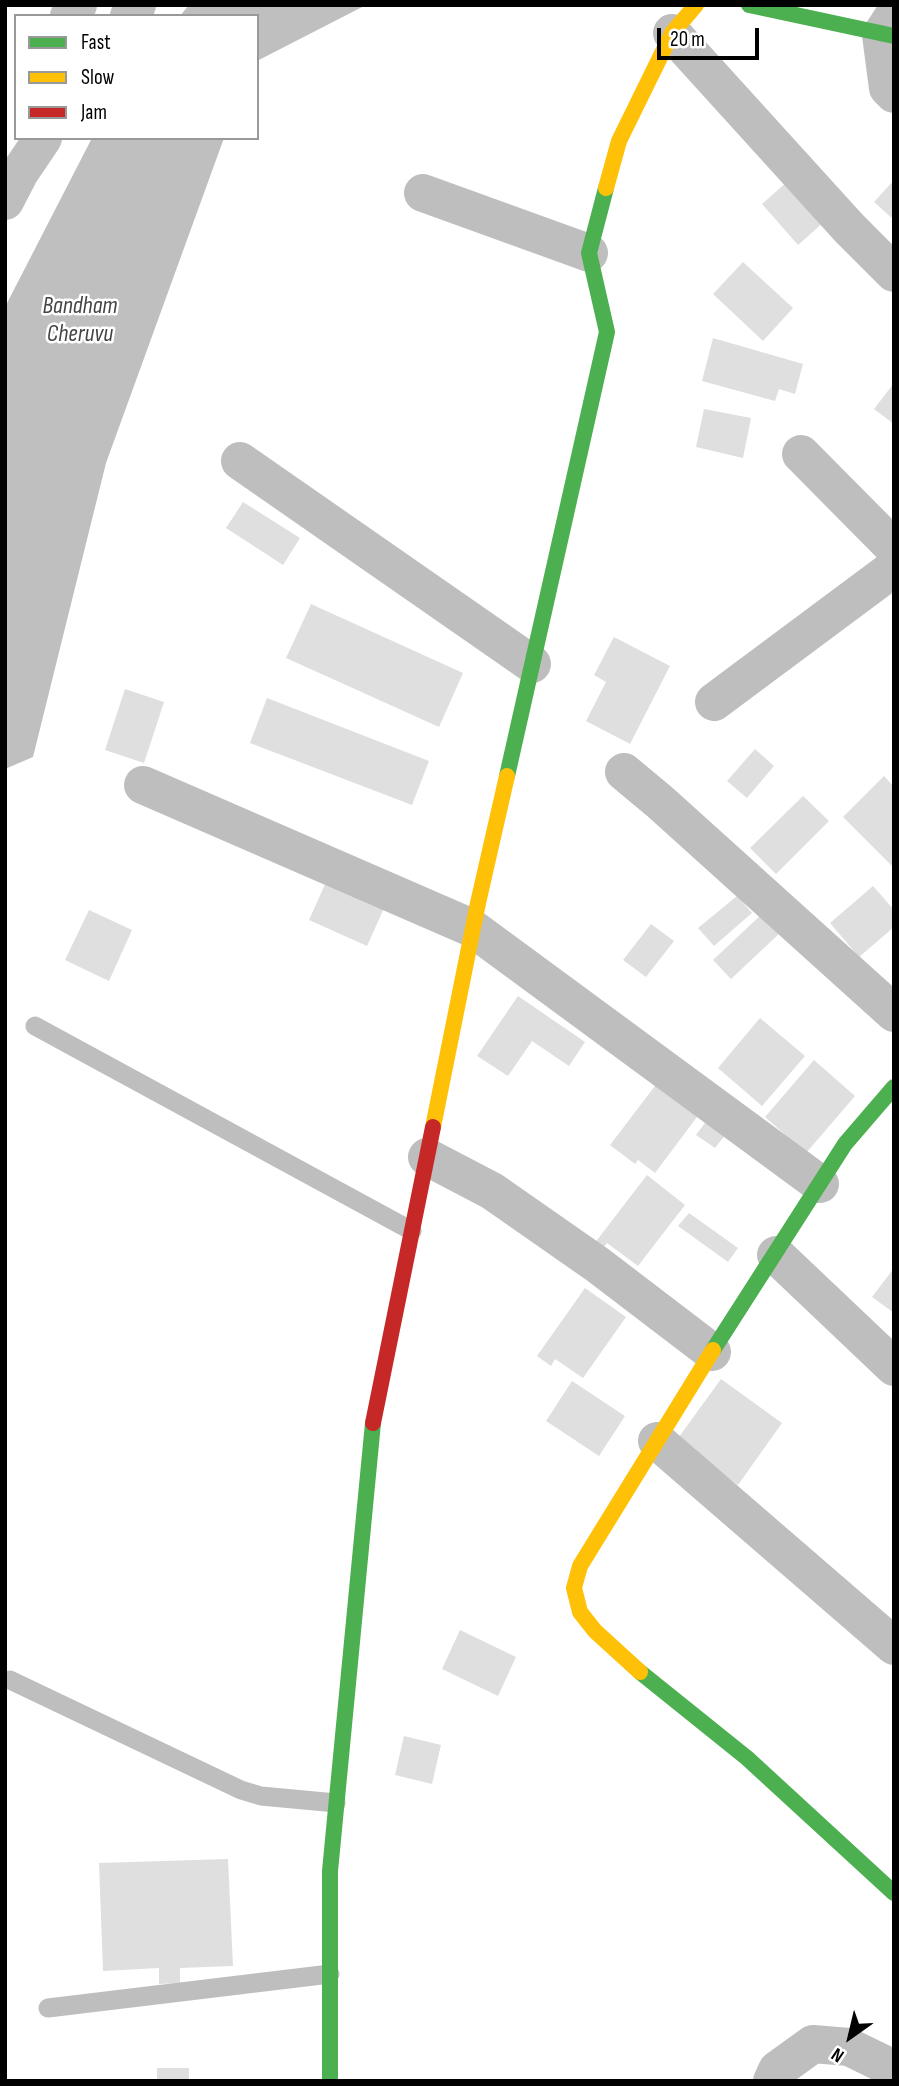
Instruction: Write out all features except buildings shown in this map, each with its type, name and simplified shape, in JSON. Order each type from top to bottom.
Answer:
[{"type":"street","points":[[749,5],[890,29],[888,88],[894,94]]},
{"type":"street","points":[[330,2081],[330,1871],[373,1424],[472,928],[607,332],[589,254],[619,141],[684,19],[894,274]]},
{"type":"street","points":[[17,170],[41,140]]},
{"type":"street","points":[[424,193],[589,254]]},
{"type":"street","points":[[801,454],[894,548]]},
{"type":"street","points":[[240,461],[531,664]]},
{"type":"street","points":[[714,702],[894,568]]},
{"type":"street","points":[[624,772],[894,1013]]},
{"type":"street","points":[[143,785],[472,928],[820,1184]]},
{"type":"street","points":[[894,1087],[845,1144],[580,1566],[574,1587],[580,1612],[595,1631],[654,1684],[747,1758],[894,1893]]},
{"type":"street","points":[[427,1157],[492,1191],[598,1265],[712,1352]]},
{"type":"street","points":[[776,1255],[894,1367]]},
{"type":"street","points":[[657,1441],[894,1646]]},
{"type":"street","points":[[772,2081],[777,2070],[813,2044],[849,2046],[894,2069]]},
{"type":"lane","points":[[35,1026],[412,1231]]},
{"type":"lane","points":[[10,1680],[240,1790],[272,1797],[336,1803]]},
{"type":"lane","points":[[48,2008],[330,1974]]},
{"type":"water","points":[[189,5],[366,5],[259,60],[259,14],[182,14]]},
{"type":"water","name":"Bandham Cheruvu","points":[[91,140],[223,140],[106,463],[33,757],[5,769],[5,307]]},
{"type":"traffic: fast","points":[[749,5],[894,36]]},
{"type":"traffic: fast","points":[[507,776],[607,332],[589,253],[606,188]]},
{"type":"traffic: fast","points":[[713,1350],[845,1144],[894,1087]]},
{"type":"traffic: fast","points":[[330,2081],[330,1871],[373,1423]]},
{"type":"traffic: fast","points":[[640,1672],[747,1758],[894,1893]]},
{"type":"traffic: slow","points":[[606,188],[619,141],[672,33],[696,5]]},
{"type":"traffic: slow","points":[[433,1127],[478,903],[507,776]]},
{"type":"traffic: slow","points":[[640,1672],[595,1631],[580,1612],[574,1588],[580,1566],[713,1350]]},
{"type":"traffic: jam","points":[[373,1423],[433,1127]]}]
